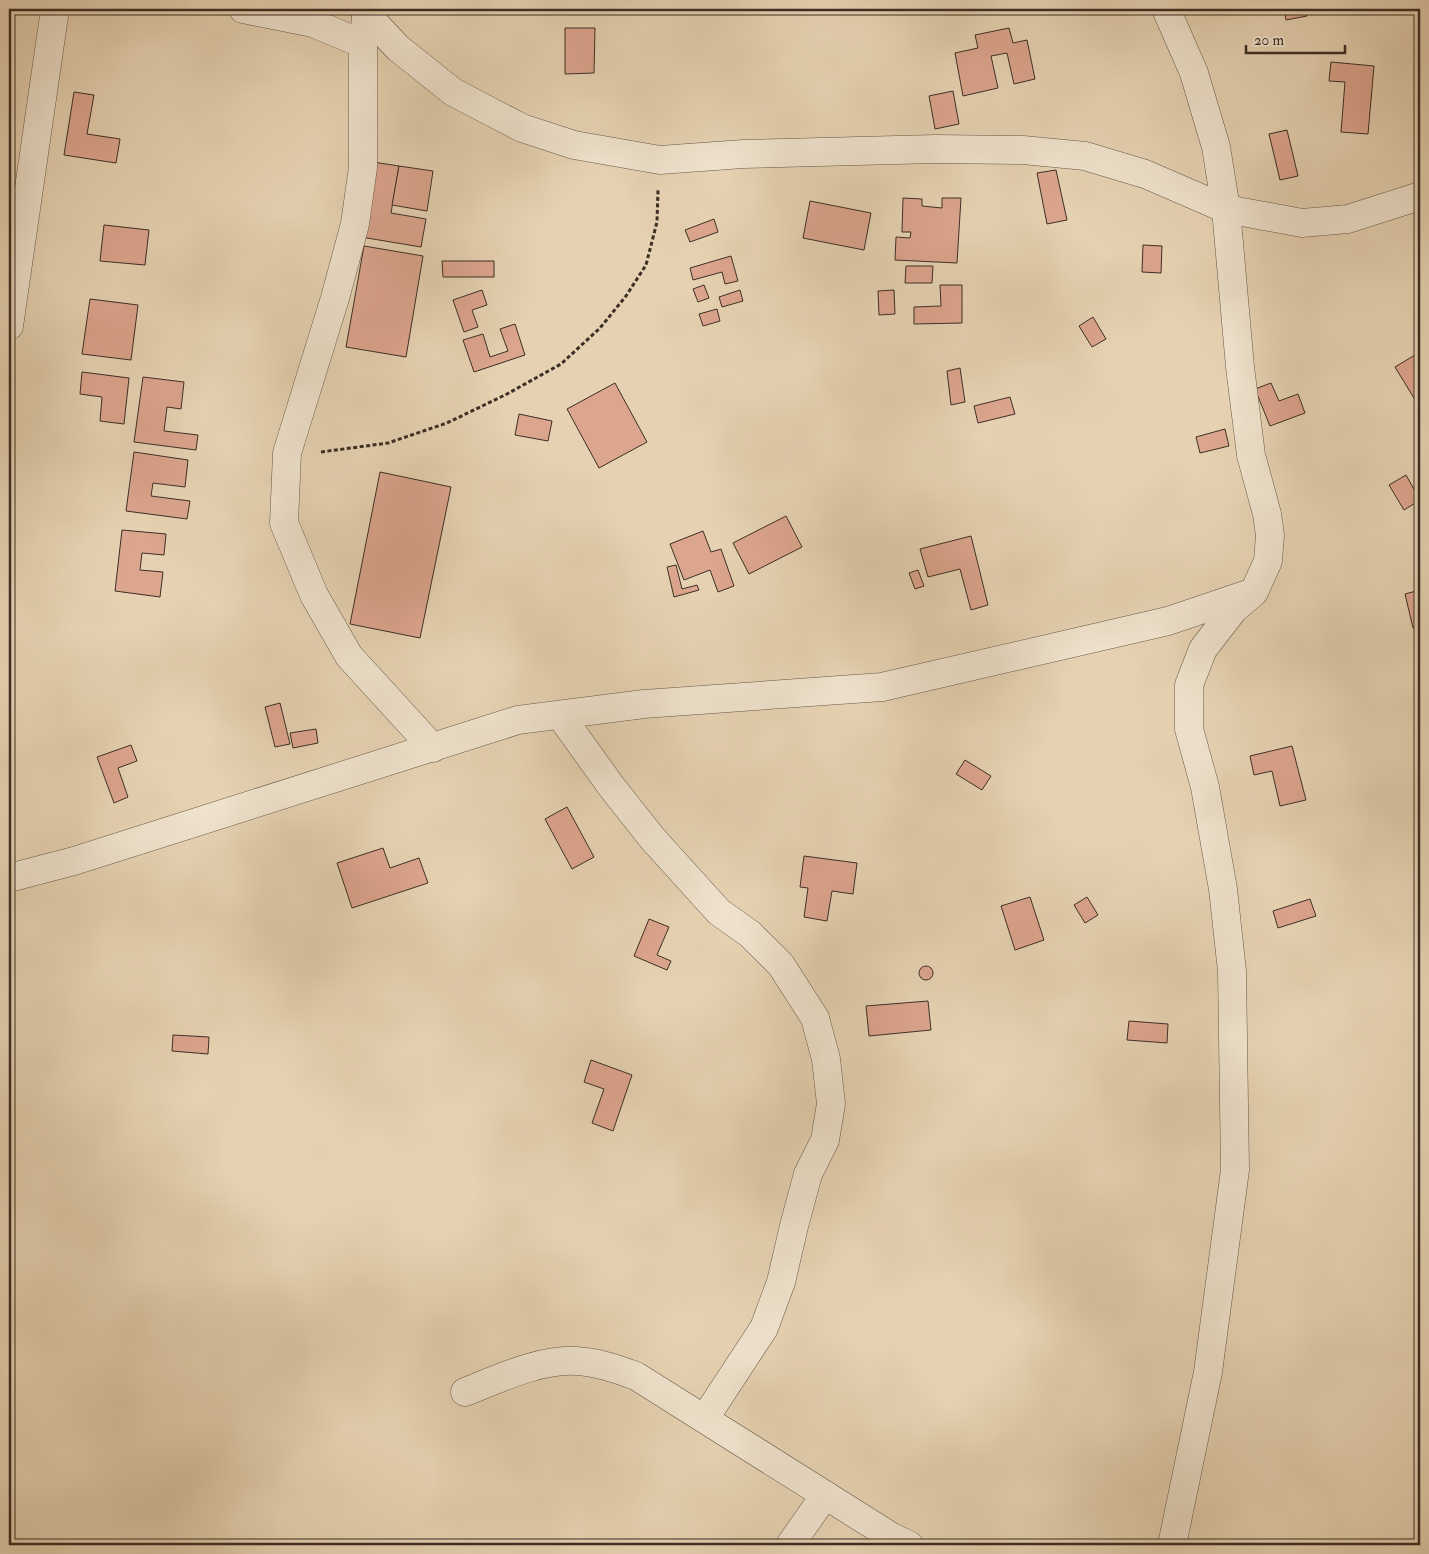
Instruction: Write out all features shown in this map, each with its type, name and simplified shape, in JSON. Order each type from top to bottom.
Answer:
[{"type":"street","points":[[9,326],[55,9]]},
{"type":"street","points":[[243,9],[313,23],[363,44]]},
{"type":"street","points":[[1166,9],[1194,73],[1216,147],[1226,209],[1240,367],[1251,455],[1267,514],[1270,535],[1268,561],[1254,592],[1234,610],[1203,649],[1189,685],[1190,729],[1205,787],[1223,889],[1232,971],[1235,1170],[1208,1372],[1172,1545]]},
{"type":"street","points":[[367,11],[363,44],[363,167],[355,224],[335,298],[287,453],[284,523],[314,595],[349,656],[433,748]]},
{"type":"street","points":[[367,11],[398,48],[453,92],[522,128],[574,145],[660,160],[743,154],[926,149],[1032,151],[1085,156],[1145,174],[1226,209],[1302,223],[1348,219],[1420,196]]},
{"type":"street","points":[[9,878],[74,861],[518,720],[653,703],[882,687],[1068,646],[1168,621],[1254,592]]},
{"type":"street","points":[[560,715],[611,786],[652,838],[719,912],[750,934],[781,965],[815,1018],[826,1059],[831,1104],[824,1140],[808,1174],[781,1282],[764,1328],[705,1418]]},
{"type":"street","points":[[465,1392],[536,1365],[575,1360],[611,1366],[636,1376],[892,1537],[909,1545]]},
{"type":"street","points":[[790,1545],[825,1494]]},
{"type":"path","points":[[287,453],[333,451],[388,443],[447,423],[507,394],[561,364],[600,328],[626,296],[646,265],[657,222],[660,160]]},
{"type":"building","points":[[1284,9],[1305,9],[1307,16],[1286,20]]},
{"type":"building","points":[[565,28],[595,28],[594,73],[565,74]]},
{"type":"building","points":[[1009,28],[1013,43],[1027,40],[1035,79],[1014,84],[1007,53],[991,56],[998,88],[963,96],[955,53],[978,48],[975,35]]},
{"type":"building","points":[[1331,62],[1374,66],[1368,134],[1341,132],[1345,82],[1329,81]]},
{"type":"building","points":[[953,91],[959,124],[935,129],[929,96]]},
{"type":"building","points":[[74,92],[94,95],[87,134],[120,139],[116,163],[64,155]]},
{"type":"building","points":[[1287,130],[1298,176],[1280,180],[1269,134]]},
{"type":"building","points":[[373,162],[399,166],[391,213],[426,219],[421,247],[361,237]]},
{"type":"building","points":[[399,166],[433,171],[427,211],[392,205]]},
{"type":"building","points":[[1056,170],[1067,220],[1047,224],[1037,173]]},
{"type":"building","points":[[903,198],[922,199],[922,206],[942,208],[942,198],[961,198],[957,263],[895,260],[896,237],[910,238],[911,232],[902,232]]},
{"type":"building","points":[[810,201],[871,213],[864,250],[803,238]]},
{"type":"building","points":[[714,219],[718,232],[690,242],[685,230]]},
{"type":"building","points":[[104,225],[149,230],[145,265],[100,261]]},
{"type":"building","points":[[1143,245],[1162,246],[1161,273],[1142,272]]},
{"type":"building","points":[[364,246],[423,256],[406,357],[346,347]]},
{"type":"building","points":[[731,256],[738,281],[725,284],[722,272],[693,280],[690,268]]},
{"type":"building","points":[[442,261],[494,261],[494,277],[443,277]]},
{"type":"building","points":[[906,266],[933,266],[932,283],[905,283]]},
{"type":"building","points":[[704,285],[709,298],[698,302],[693,289]]},
{"type":"building","points":[[940,285],[962,285],[962,323],[914,324],[914,307],[941,306]]},
{"type":"building","points":[[482,290],[487,305],[472,310],[478,327],[464,332],[453,300]]},
{"type":"building","points":[[740,290],[743,301],[722,307],[719,297]]},
{"type":"building","points":[[894,290],[895,314],[879,315],[878,291]]},
{"type":"building","points":[[90,299],[138,305],[131,360],[82,354]]},
{"type":"building","points":[[717,309],[720,321],[703,326],[699,314]]},
{"type":"building","points":[[1093,317],[1106,339],[1092,347],[1079,326]]},
{"type":"building","points":[[515,324],[525,355],[474,372],[463,340],[483,334],[490,357],[508,351],[500,329]]},
{"type":"building","points":[[1420,352],[1420,408],[1395,367]]},
{"type":"building","points":[[960,368],[965,402],[951,405],[947,371]]},
{"type":"building","points":[[82,372],[129,378],[124,424],[100,421],[102,397],[80,394]]},
{"type":"building","points":[[143,377],[184,382],[181,409],[167,407],[164,431],[198,435],[196,450],[134,442]]},
{"type":"building","points":[[615,383],[647,442],[599,468],[567,409]]},
{"type":"building","points":[[1271,383],[1279,401],[1298,394],[1305,413],[1270,426],[1255,389]]},
{"type":"building","points":[[1010,397],[1015,414],[978,423],[974,406]]},
{"type":"building","points":[[519,414],[552,421],[548,441],[515,435]]},
{"type":"building","points":[[1225,429],[1229,446],[1200,453],[1196,437]]},
{"type":"building","points":[[134,452],[188,460],[185,487],[153,483],[151,496],[190,501],[187,519],[126,511]]},
{"type":"building","points":[[380,472],[451,487],[420,638],[350,624]]},
{"type":"building","points":[[1406,475],[1420,500],[1404,510],[1389,485]]},
{"type":"building","points":[[786,516],[802,547],[749,574],[733,543]]},
{"type":"building","points":[[122,530],[166,534],[164,555],[142,553],[140,570],[163,572],[160,597],[115,591]]},
{"type":"building","points":[[703,531],[711,552],[721,549],[734,586],[718,592],[710,570],[684,580],[670,544]]},
{"type":"building","points":[[971,536],[988,605],[971,610],[960,569],[928,577],[920,549]]},
{"type":"building","points":[[676,565],[682,589],[697,585],[699,590],[674,597],[667,567]]},
{"type":"building","points":[[918,570],[924,586],[915,589],[909,573]]},
{"type":"building","points":[[1420,590],[1420,626],[1413,628],[1405,594]]},
{"type":"building","points":[[280,703],[290,744],[275,747],[265,707]]},
{"type":"building","points":[[316,729],[318,743],[293,748],[290,733]]},
{"type":"building","points":[[131,745],[137,761],[118,768],[128,797],[114,803],[97,757]]},
{"type":"building","points":[[1292,746],[1306,800],[1280,806],[1272,771],[1254,775],[1250,756]]},
{"type":"building","points":[[965,760],[991,776],[982,790],[956,774]]},
{"type":"building","points":[[567,807],[594,857],[572,869],[545,819]]},
{"type":"building","points":[[383,848],[390,868],[419,858],[428,883],[352,908],[337,863]]},
{"type":"building","points":[[804,856],[857,863],[853,894],[832,891],[827,921],[804,917],[808,888],[800,887]]},
{"type":"building","points":[[1030,897],[1044,940],[1015,950],[1001,906]]},
{"type":"building","points":[[1087,897],[1098,915],[1085,923],[1074,905]]},
{"type":"building","points":[[1310,899],[1316,916],[1278,928],[1273,911]]},
{"type":"building","points":[[649,919],[669,927],[657,955],[671,961],[667,970],[634,956]]},
{"type":"building","points":[[923,966],[929,966],[933,973],[929,980],[923,980],[919,976],[919,970]]},
{"type":"building","points":[[928,1001],[931,1030],[869,1036],[866,1006]]},
{"type":"building","points":[[1129,1021],[1168,1024],[1167,1043],[1127,1040]]},
{"type":"building","points":[[173,1035],[209,1037],[208,1054],[172,1051]]},
{"type":"building","points":[[591,1060],[632,1075],[613,1131],[592,1123],[604,1089],[584,1082]]}]
